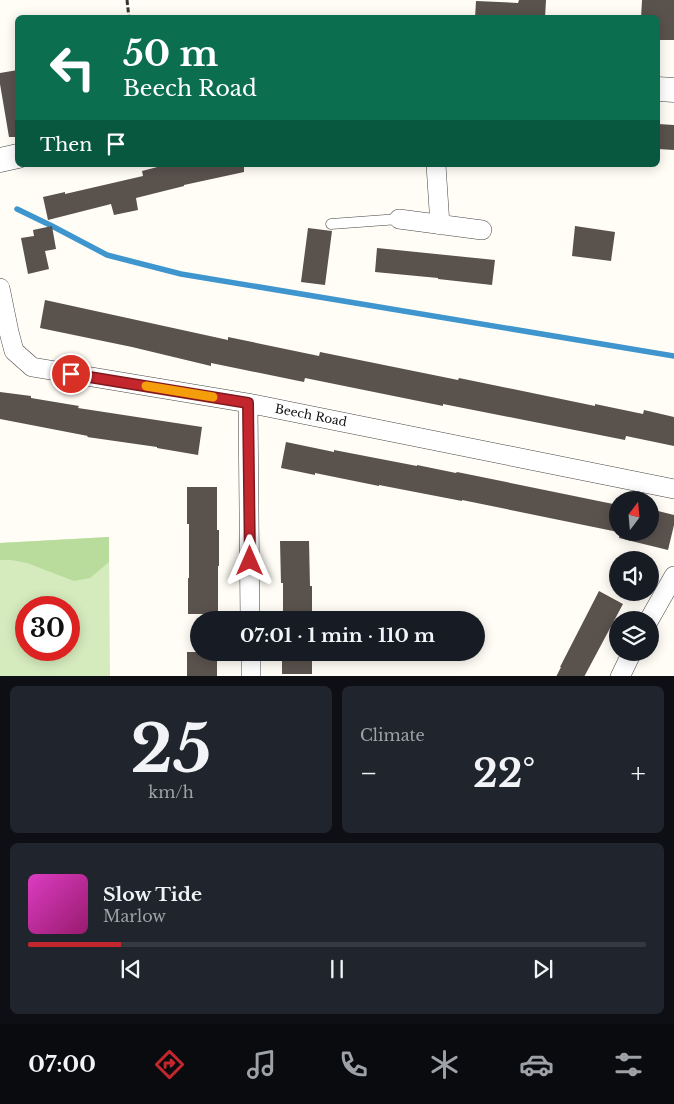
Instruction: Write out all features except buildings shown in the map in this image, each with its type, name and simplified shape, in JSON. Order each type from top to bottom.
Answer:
[{"type":"street","points":[[660,89],[674,90]]},
{"type":"street","points":[[0,160],[15,157]]},
{"type":"street","points":[[436,167],[440,225]]},
{"type":"street","points":[[400,219],[482,230]]},
{"type":"street","name":"Beech Road","points":[[0,288],[4,332],[14,351],[32,367],[248,403],[674,489]]},
{"type":"street","points":[[248,403],[250,611]]},
{"type":"street","points":[[654,611],[674,576]]},
{"type":"street","points":[[251,661],[251,676]]},
{"type":"street","points":[[620,676],[628,661]]},
{"type":"lane","points":[[331,224],[400,219]]},
{"type":"path","points":[[127,0],[130,15]]},
{"type":"green space","points":[[109,537],[110,676],[0,676],[0,543]]},
{"type":"green space","points":[[109,537],[109,562],[90,578],[74,581],[27,563],[0,560],[0,543]]},
{"type":"waterway","points":[[17,209],[107,255],[181,274],[674,356]]},
{"type":"slow traffic","points":[[146,386],[213,397]]},
{"type":"route","points":[[71,374],[248,403],[250,561]]}]
